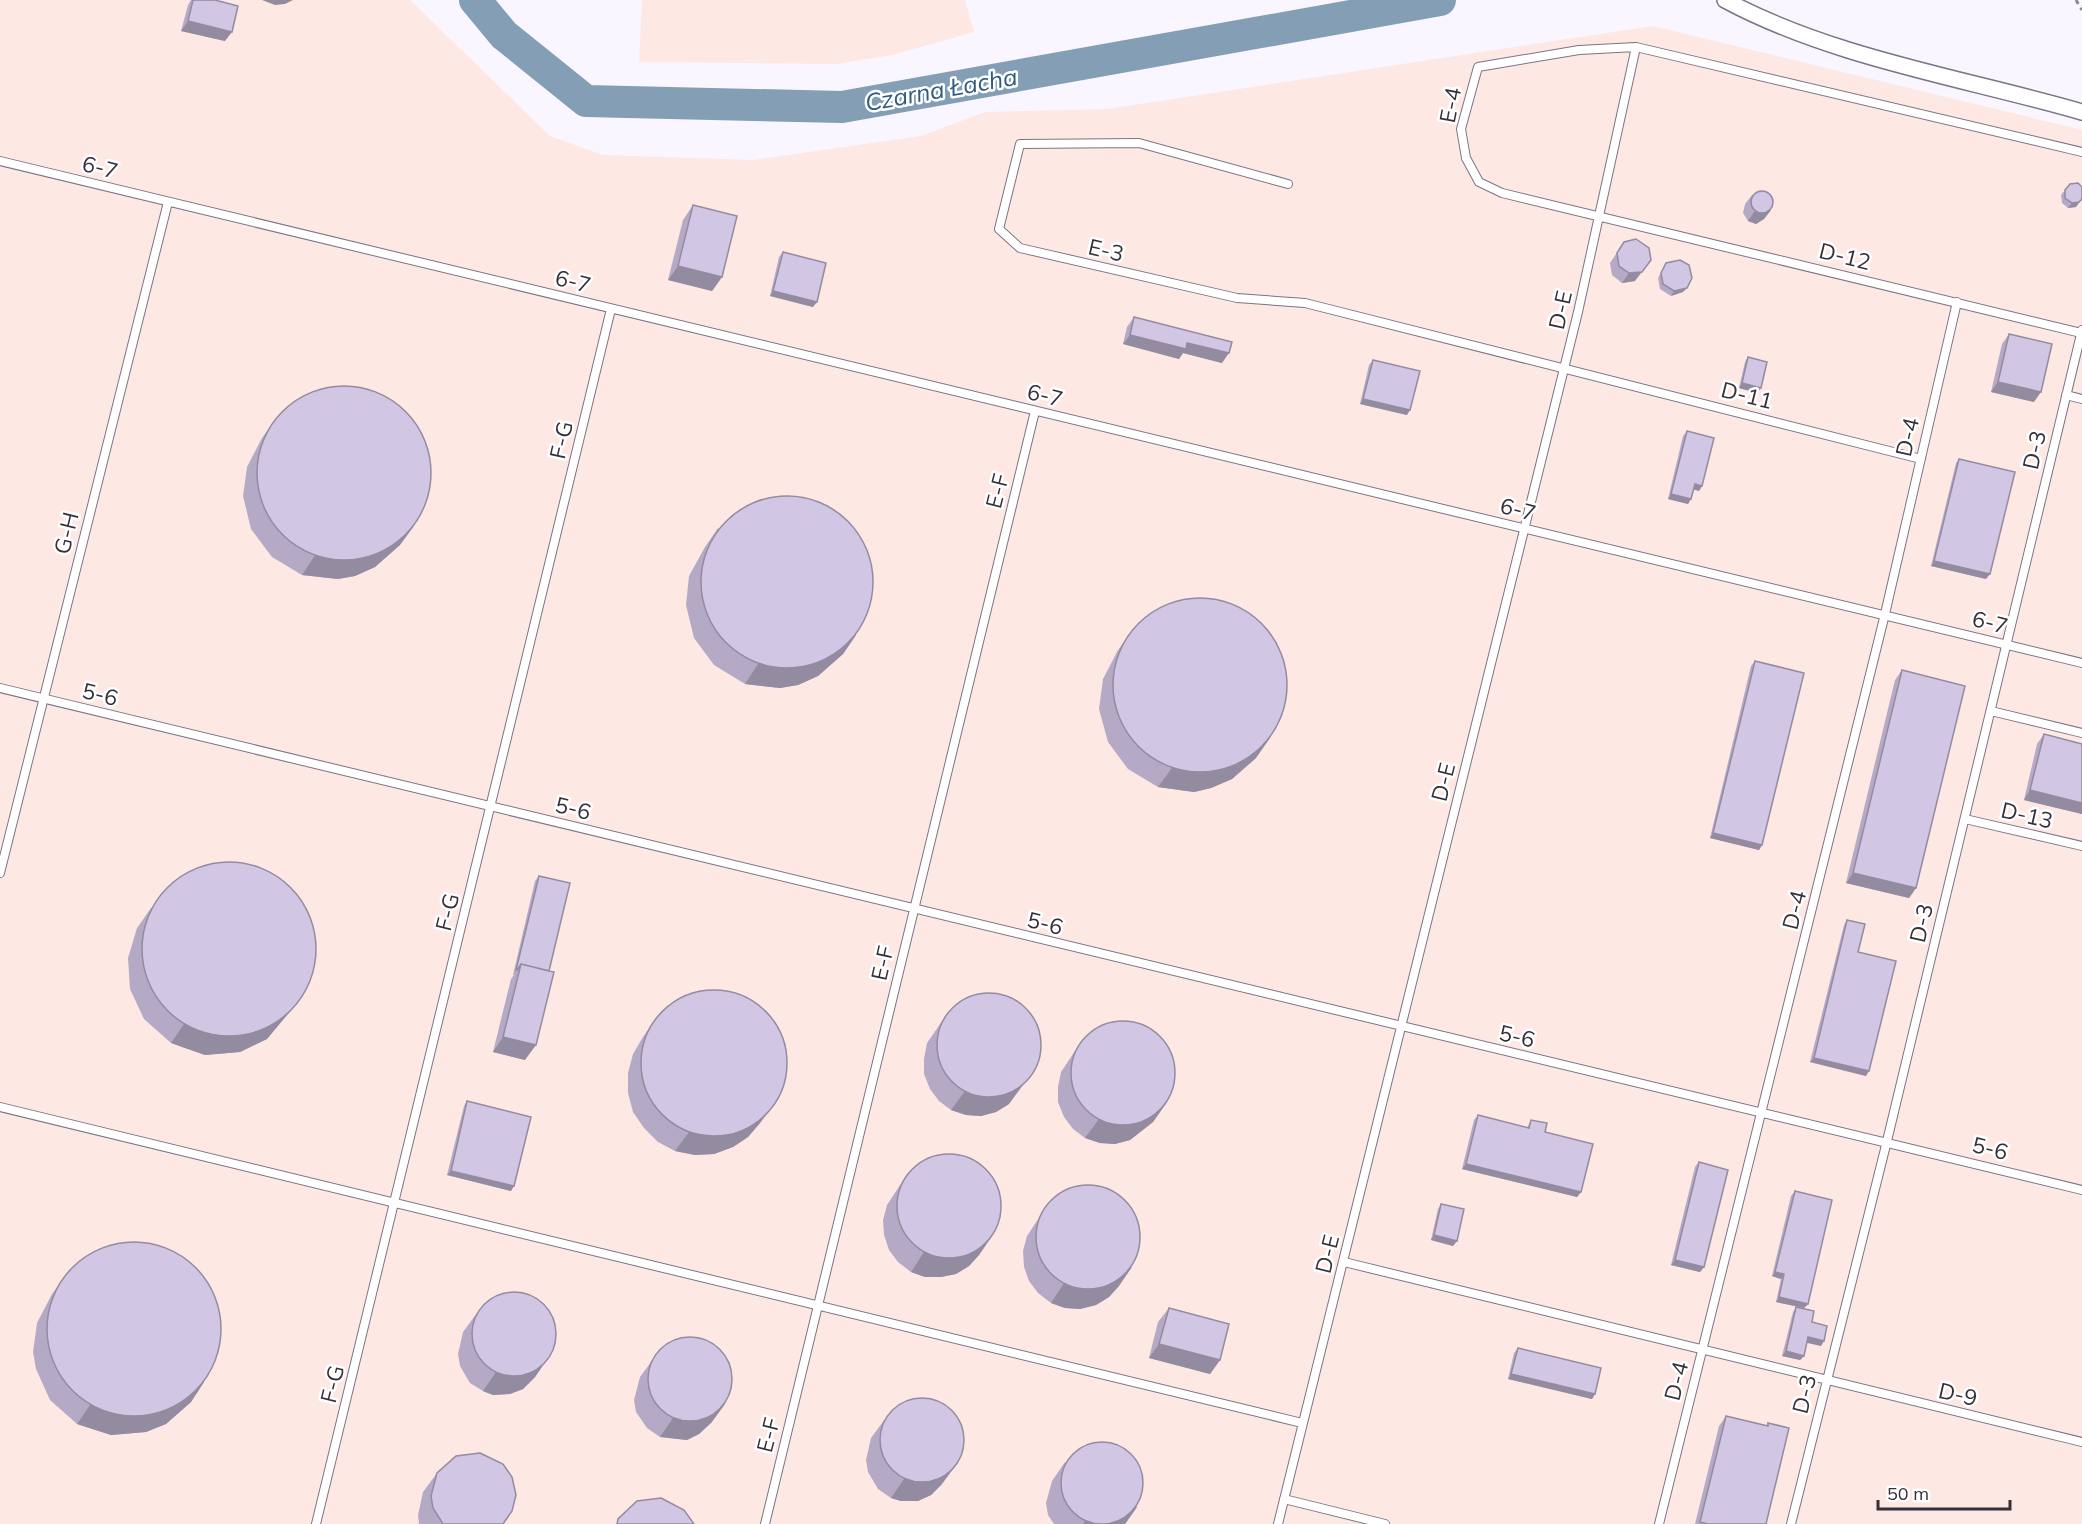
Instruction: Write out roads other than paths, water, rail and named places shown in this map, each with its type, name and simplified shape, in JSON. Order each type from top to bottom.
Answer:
[{"type":"street","points":[[1725,0],[1764,20],[1842,47],[2082,112]]},
{"type":"lane","points":[[1636,47],[2082,152]]},
{"type":"lane","name":"D-E","points":[[1278,1524],[1565,367],[1636,47]]},
{"type":"lane","name":"E-4","points":[[1600,215],[1502,193],[1479,182],[1466,158],[1461,129],[1478,67],[1579,50],[1636,47]]},
{"type":"lane","name":"E-3","points":[[1288,184],[1139,143],[1020,144],[999,229],[1020,248],[1238,298],[1305,303],[1565,367]]},
{"type":"lane","name":"6-7","points":[[0,161],[2082,663]]},
{"type":"lane","name":"G-H","points":[[0,873],[168,202]]},
{"type":"lane","name":"D-12","points":[[1600,215],[2081,331]]},
{"type":"lane","name":"D-4","points":[[1659,1524],[1885,614],[1957,302]]},
{"type":"lane","name":"F-G","points":[[316,1524],[492,807],[611,309]]},
{"type":"lane","name":"D-3","points":[[1791,1524],[1887,1141],[2081,331]]},
{"type":"lane","name":"D-11","points":[[1565,367],[1921,459]]},
{"type":"lane","points":[[2066,395],[2082,399]]},
{"type":"lane","name":"E-F","points":[[765,1524],[1035,411]]},
{"type":"lane","name":"5-6","points":[[0,688],[1401,1028],[1887,1141],[2082,1190]]},
{"type":"lane","points":[[1991,711],[2082,733]]},
{"type":"lane","name":"D-13","points":[[1965,819],[2082,846]]},
{"type":"lane","points":[[0,1107],[1302,1423]]},
{"type":"lane","name":"D-9","points":[[1344,1262],[2082,1442]]},
{"type":"lane","points":[[1284,1499],[1385,1524]]},
{"type":"waterway","name":"Czarna Łacha","points":[[475,0],[504,35],[586,101],[842,107],[1440,0]]}]
